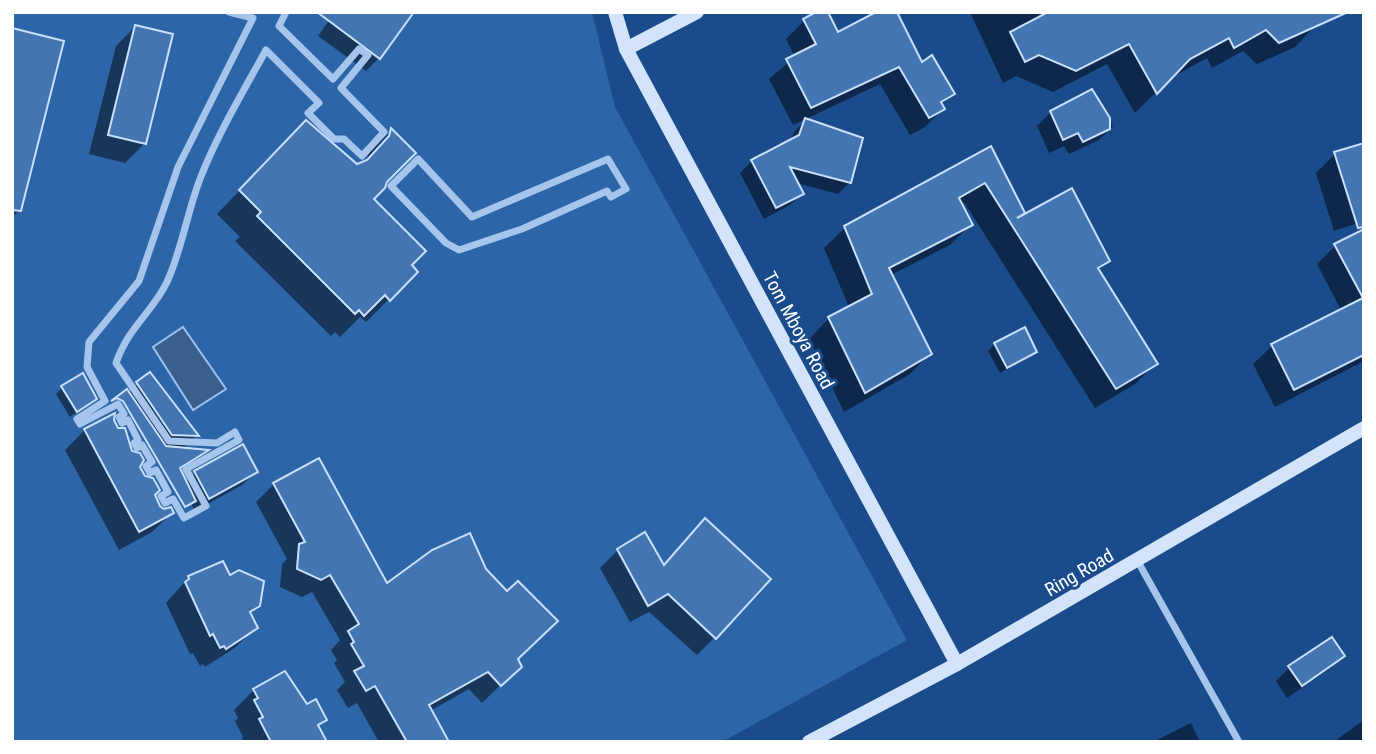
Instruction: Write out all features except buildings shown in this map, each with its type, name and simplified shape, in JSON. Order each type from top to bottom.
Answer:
[{"type":"street","points":[[229,12],[253,18],[178,167],[139,281],[89,342],[87,367],[105,401],[78,419],[80,424],[118,404],[124,414],[119,416],[122,422],[128,420],[138,440],[134,443],[137,448],[142,445],[152,462],[146,466],[150,473],[156,470],[168,492],[161,496],[165,503],[173,499],[184,517],[206,506],[187,469],[239,440],[235,432],[217,443],[169,441],[116,363],[132,327],[162,292],[178,256],[186,218],[200,178],[265,50],[320,103],[308,113],[334,139],[344,139],[362,156],[384,132],[341,88],[368,55],[359,48],[333,79],[279,26],[286,12]]},
{"type":"street","name":"Tom Mboya Road","points":[[615,12],[626,49],[957,664]]},
{"type":"street","points":[[626,49],[697,12]]},
{"type":"street","points":[[418,159],[472,217],[608,159],[626,189],[611,197],[607,191],[522,229],[459,250],[446,243],[391,186],[418,159]]},
{"type":"street","name":"Ring Road","points":[[809,742],[957,664],[1364,428]]},
{"type":"street","points":[[1137,561],[1240,742]]},
{"type":"shaded area","points":[[12,12],[592,12],[615,107],[907,640],[722,742],[12,742]]},
{"type":"shaded area","points":[[183,327],[226,389],[193,410],[153,347]]}]
